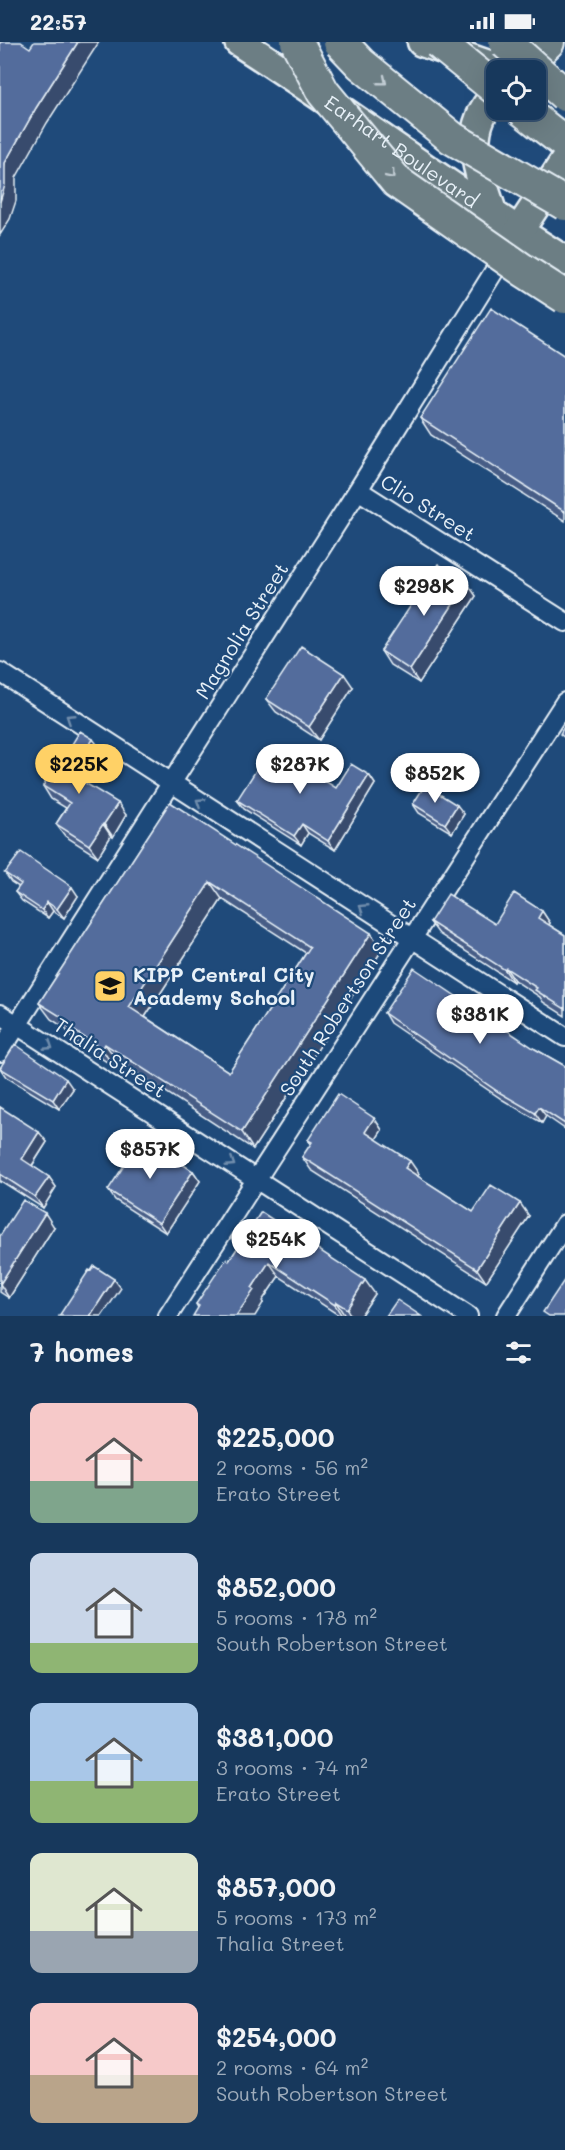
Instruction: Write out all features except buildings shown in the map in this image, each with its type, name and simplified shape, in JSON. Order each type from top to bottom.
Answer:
[{"type":"highway","points":[[297,42],[323,92],[397,182],[565,297]]},
{"type":"highway","points":[[340,42],[362,64],[452,138],[565,204]]},
{"type":"highway","points":[[438,42],[486,81]]},
{"type":"highway","points":[[505,42],[565,94]]},
{"type":"highway","points":[[529,60],[548,42]]},
{"type":"highway","points":[[536,120],[565,143]]},
{"type":"main road","name":"Earhart Boulevard","points":[[239,42],[285,71],[518,232],[565,261]]},
{"type":"main road","points":[[422,42],[486,64]]},
{"type":"main road","points":[[546,86],[565,94]]},
{"type":"main road","points":[[486,106],[477,122],[474,141],[477,168],[493,214]]},
{"type":"main road","points":[[518,232],[565,161]]},
{"type":"street","name":"Magnolia Street","points":[[0,1052],[358,490],[518,232]]},
{"type":"street","name":"Clio Street","points":[[358,490],[565,622]]},
{"type":"street","points":[[0,672],[565,1037]]},
{"type":"street","name":"South Robertson Street","points":[[168,1316],[565,702]]},
{"type":"street","name":"Thalia Street","points":[[0,1014],[468,1316]]},
{"type":"street","points":[[506,1316],[565,1224]]},
{"type":"place","name":"KIPP Central City Academy School","points":[[110,986]]}]
